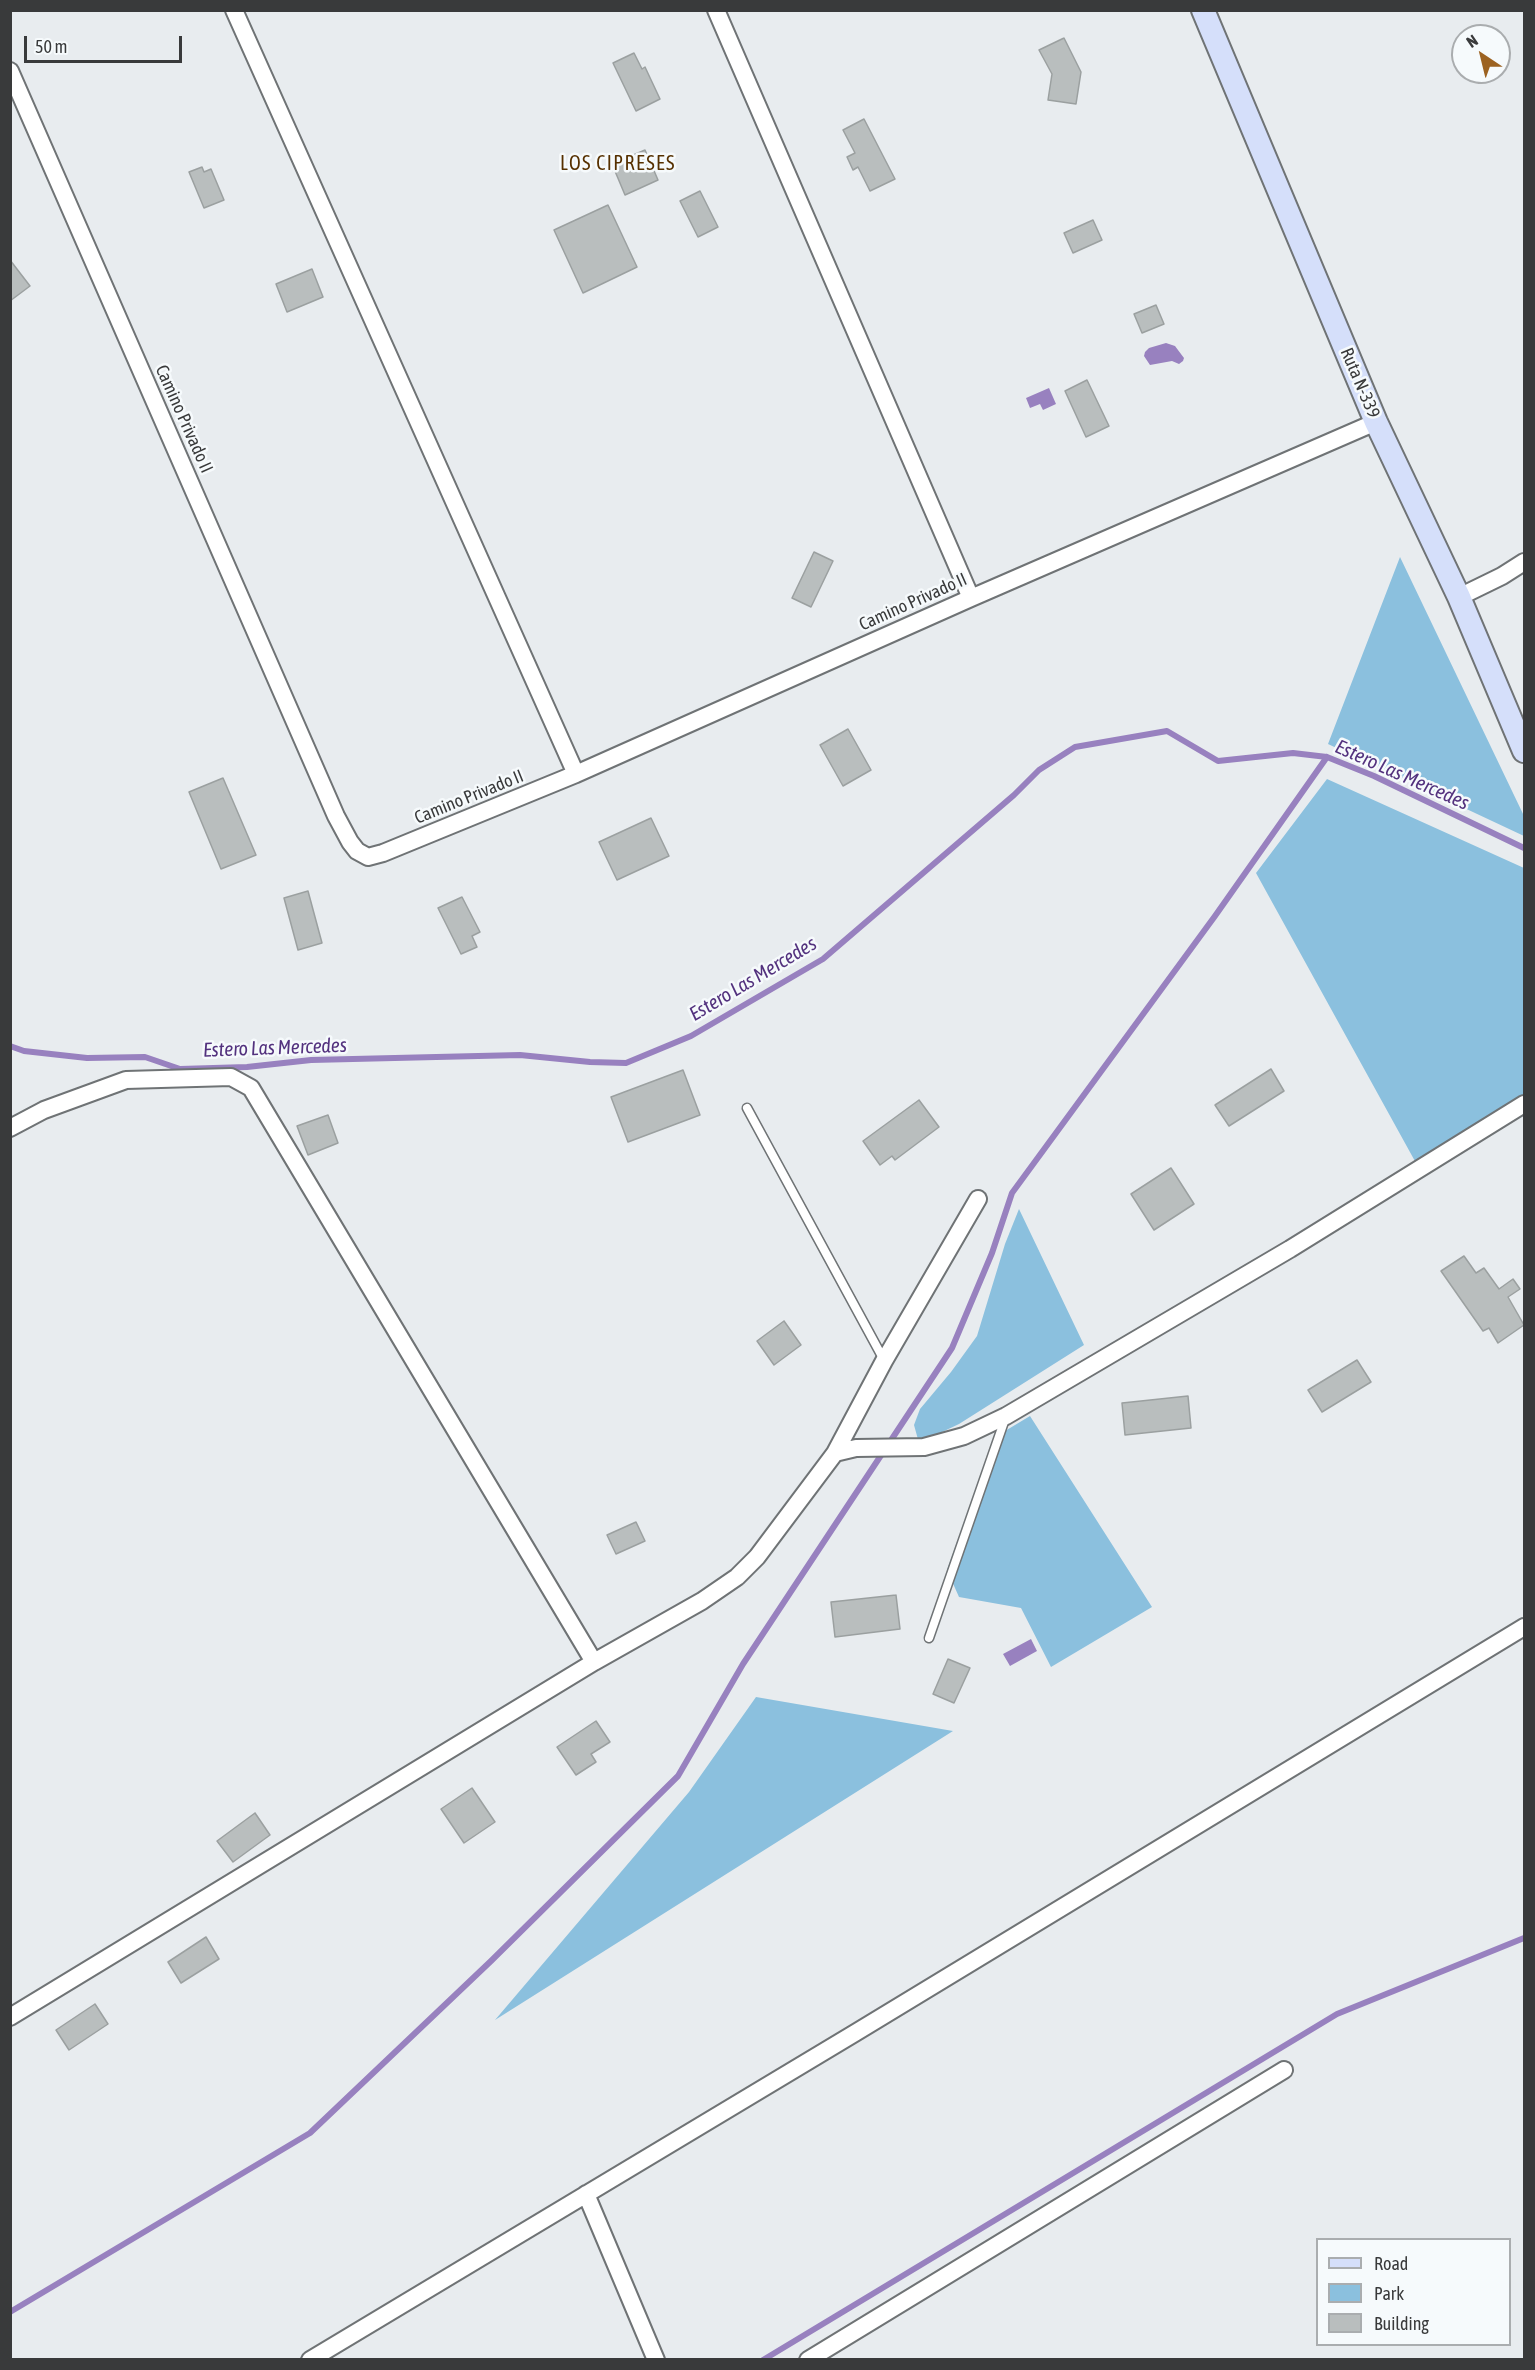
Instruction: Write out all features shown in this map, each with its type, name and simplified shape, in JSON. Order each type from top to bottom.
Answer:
[{"type":"street","points":[[234,10],[576,774]]},
{"type":"street","points":[[716,10],[971,598]]},
{"type":"street","name":"Ruta N-339","points":[[1203,10],[1376,422],[1459,597],[1524,751]]},
{"type":"street","name":"Camino Privado II","points":[[10,71],[336,816],[357,851],[368,857],[383,853],[576,774],[971,598],[1376,422]]},
{"type":"street","points":[[1459,597],[1524,562]]},
{"type":"street","points":[[10,1128],[44,1110],[126,1080],[231,1077],[251,1088],[594,1662]]},
{"type":"street","points":[[835,1454],[856,1448],[924,1447],[964,1436],[1006,1416],[1290,1250],[1524,1104]]},
{"type":"street","points":[[10,2017],[594,1662],[702,1601],[737,1577],[757,1557],[835,1454],[884,1360],[978,1199]]},
{"type":"street","points":[[310,2360],[1524,1627]]},
{"type":"street","points":[[808,2360],[1284,2070]]},
{"type":"street","points":[[586,2194],[656,2360]]},
{"type":"lane","points":[[747,1108],[884,1360]]},
{"type":"lane","points":[[929,1638],[1006,1416]]},
{"type":"green space","points":[[1400,557],[1524,816],[1524,836],[1328,744]]},
{"type":"green space","points":[[1327,779],[1524,868],[1524,1099],[1416,1163],[1256,873]]},
{"type":"green space","points":[[1019,1209],[1084,1345],[959,1424],[919,1443],[914,1425],[920,1409],[977,1336],[1005,1244]]},
{"type":"green space","points":[[1030,1416],[1152,1607],[1051,1667],[1021,1608],[959,1597],[947,1570],[995,1437]]},
{"type":"green space","points":[[756,1697],[953,1731],[495,2020],[689,1792]]},
{"type":"shaded area","points":[[1166,343],[1175,346],[1184,358],[1183,361],[1179,364],[1172,361],[1150,365],[1144,356],[1145,352],[1149,348]]},
{"type":"shaded area","points":[[1049,388],[1056,404],[1043,410],[1040,404],[1030,408],[1026,398]]},
{"type":"shaded area","points":[[1031,1639],[1037,1651],[1010,1666],[1003,1654]]},
{"type":"building","points":[[1064,38],[1081,72],[1076,104],[1048,100],[1052,74],[1039,50]]},
{"type":"building","points":[[634,53],[642,69],[645,67],[660,99],[636,111],[613,63]]},
{"type":"building","points":[[864,119],[895,179],[870,191],[858,167],[853,170],[847,157],[855,153],[843,130]]},
{"type":"building","points":[[645,150],[658,180],[625,195],[612,164]]},
{"type":"building","points":[[202,167],[204,172],[211,169],[224,200],[204,208],[189,172]]},
{"type":"building","points":[[700,191],[718,227],[698,237],[680,201]]},
{"type":"building","points":[[608,205],[637,267],[583,293],[554,230]]},
{"type":"building","points":[[1093,220],[1102,240],[1073,253],[1064,233]]},
{"type":"building","points":[[10,260],[30,286],[10,301]]},
{"type":"building","points":[[312,269],[323,297],[287,312],[276,284]]},
{"type":"building","points":[[1156,305],[1164,324],[1142,333],[1134,314]]},
{"type":"building","points":[[1087,380],[1109,426],[1086,437],[1065,391]]},
{"type":"building","points":[[814,552],[833,561],[811,607],[792,598]]},
{"type":"building","points":[[848,729],[871,770],[843,786],[820,745]]},
{"type":"building","points":[[223,778],[256,855],[221,869],[189,792]]},
{"type":"building","points":[[651,818],[669,856],[617,880],[599,842]]},
{"type":"building","points":[[308,891],[322,943],[298,950],[284,898]]},
{"type":"building","points":[[462,897],[480,932],[472,936],[477,947],[461,954],[438,908]]},
{"type":"building","points":[[1271,1069],[1284,1091],[1229,1126],[1215,1105]]},
{"type":"building","points":[[683,1070],[700,1115],[628,1142],[611,1097]]},
{"type":"building","points":[[919,1100],[939,1127],[895,1160],[892,1156],[880,1165],[863,1141]]},
{"type":"building","points":[[328,1115],[338,1143],[308,1155],[297,1126]]},
{"type":"building","points":[[1171,1168],[1194,1204],[1154,1230],[1131,1194]]},
{"type":"building","points":[[1464,1256],[1476,1273],[1484,1268],[1499,1289],[1513,1279],[1520,1289],[1508,1297],[1524,1325],[1498,1343],[1489,1328],[1483,1331],[1441,1271]]},
{"type":"building","points":[[784,1321],[801,1345],[774,1365],[757,1341]]},
{"type":"building","points":[[1357,1360],[1371,1382],[1322,1412],[1308,1390]]},
{"type":"building","points":[[1188,1396],[1191,1428],[1125,1435],[1122,1403]]},
{"type":"building","points":[[636,1522],[645,1541],[616,1554],[607,1535]]},
{"type":"building","points":[[896,1595],[900,1629],[835,1637],[831,1602]]},
{"type":"building","points":[[948,1659],[970,1668],[954,1703],[933,1694]]},
{"type":"building","points":[[596,1721],[610,1742],[591,1754],[596,1762],[576,1775],[557,1747]]},
{"type":"building","points":[[472,1788],[495,1822],[464,1843],[441,1809]]},
{"type":"building","points":[[255,1813],[270,1835],[233,1862],[217,1841]]},
{"type":"building","points":[[206,1937],[219,1959],[181,1983],[168,1962]]},
{"type":"building","points":[[95,2004],[108,2024],[69,2050],[56,2030]]},
{"type":"waterway","name":"Estero Las Mercedes","points":[[10,1046],[24,1051],[87,1058],[145,1057],[180,1069],[247,1067],[311,1060],[520,1055],[626,1063],[691,1036],[823,959],[1014,795],[1039,770],[1075,747],[1167,731],[1218,761],[1293,753],[1327,757],[1374,776],[1524,848]]},
{"type":"waterway","points":[[10,2312],[310,2133],[491,1961],[678,1776],[743,1664],[952,1348],[992,1253],[1012,1193],[1215,916],[1327,757]]},
{"type":"waterway","points":[[763,2360],[1337,2014],[1524,1938]]},
{"type":"district","name":"LOS CIPRESES","points":[[618,164]]}]
